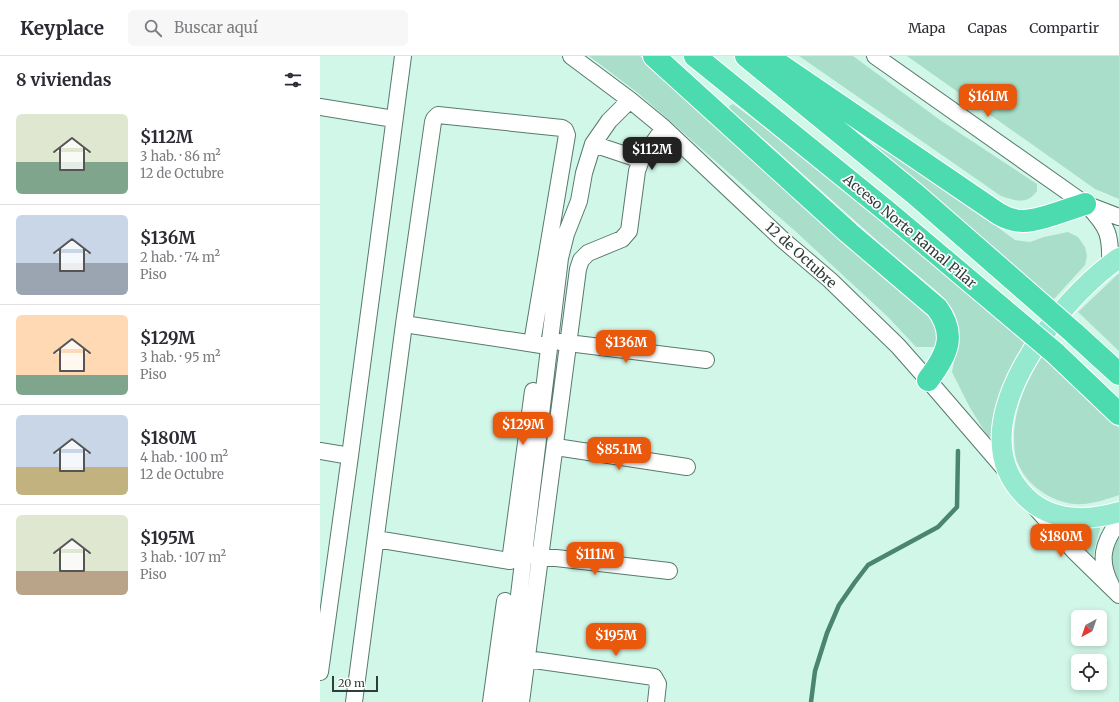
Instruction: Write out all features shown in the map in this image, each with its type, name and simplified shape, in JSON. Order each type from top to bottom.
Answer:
[{"type":"highway","points":[[654,56],[849,232],[936,308],[944,319],[948,334],[948,343],[941,363],[928,380]]},
{"type":"highway","name":"Acceso Norte Ramal Pilar","points":[[695,56],[889,213],[1055,353],[1119,414]]},
{"type":"highway","points":[[746,56],[915,194],[1119,374]]},
{"type":"highway","points":[[767,56],[999,214],[1013,220],[1024,221],[1040,218],[1085,204]]},
{"type":"main road","points":[[1115,261],[1087,284],[1058,315],[1040,338],[1018,377],[1006,412],[1002,434],[1003,455],[1010,476],[1016,486],[1030,501],[1045,510],[1071,518],[1089,518],[1119,512]]},
{"type":"street","points":[[320,672],[403,56]]},
{"type":"street","name":"12 de Octubre","points":[[572,56],[664,128],[783,240],[830,280],[898,346],[1010,476]]},
{"type":"street","points":[[875,56],[1085,204],[1095,214],[1107,231],[1115,261]]},
{"type":"street","points":[[506,702],[560,258],[566,234],[579,201],[584,173],[593,144],[608,121],[630,100]]},
{"type":"street","points":[[320,108],[394,119]]},
{"type":"street","points":[[354,702],[404,324],[434,119],[436,116],[441,115],[562,128],[565,130],[567,135],[532,343]]},
{"type":"street","points":[[522,702],[578,269],[582,260],[588,253],[622,239],[629,231],[637,171],[641,160],[664,128]]},
{"type":"street","points":[[593,144],[641,160]]},
{"type":"street","points":[[1085,204],[1119,217]]},
{"type":"street","points":[[404,324],[532,343],[569,343],[706,360]]},
{"type":"street","points":[[376,539],[510,561],[533,390]]},
{"type":"street","points":[[556,447],[688,467]]},
{"type":"street","points":[[320,451],[350,456]]},
{"type":"street","points":[[1030,501],[1074,551],[1118,594]]},
{"type":"street","points":[[1118,594],[1107,577],[1103,560],[1106,543],[1119,521]]},
{"type":"street","points":[[524,554],[669,571]]},
{"type":"street","points":[[491,702],[505,601]]},
{"type":"street","points":[[527,659],[654,677],[658,684],[656,702]]},
{"type":"green space","points":[[589,56],[640,56],[933,312],[941,334],[937,347],[916,347],[887,316],[794,230],[638,93]]},
{"type":"green space","points":[[799,56],[853,56],[940,120],[1037,184],[1037,191],[1029,198],[1021,201],[1001,196]]},
{"type":"green space","points":[[907,56],[1119,56],[1119,199],[1095,189]]},
{"type":"green space","points":[[733,104],[771,132],[882,220],[1024,343],[1003,384],[995,418],[993,436],[988,437],[969,406],[952,372],[958,342],[955,314],[941,295],[881,244],[730,109],[729,106]]},
{"type":"green space","points":[[847,128],[936,182],[1015,240],[1030,242],[1044,237],[1068,232],[1078,237],[1085,247],[1087,256],[1085,265],[1054,299],[1030,283]]},
{"type":"green space","points":[[1119,274],[1119,351],[1078,312]]},
{"type":"green space","points":[[1042,356],[1119,428],[1119,495],[1102,501],[1084,504],[1064,502],[1055,499],[1038,489],[1030,482],[1019,466],[1015,454],[1014,441],[1017,412],[1027,384]]},
{"type":"green space","points":[[1102,522],[1093,558],[1060,526]]},
{"type":"green space","points":[[1119,536],[1119,580],[1111,567],[1110,555]]},
{"type":"waterway","points":[[811,702],[815,671],[827,633],[839,605],[855,582],[868,565],[938,527],[957,507],[958,451]]}]
